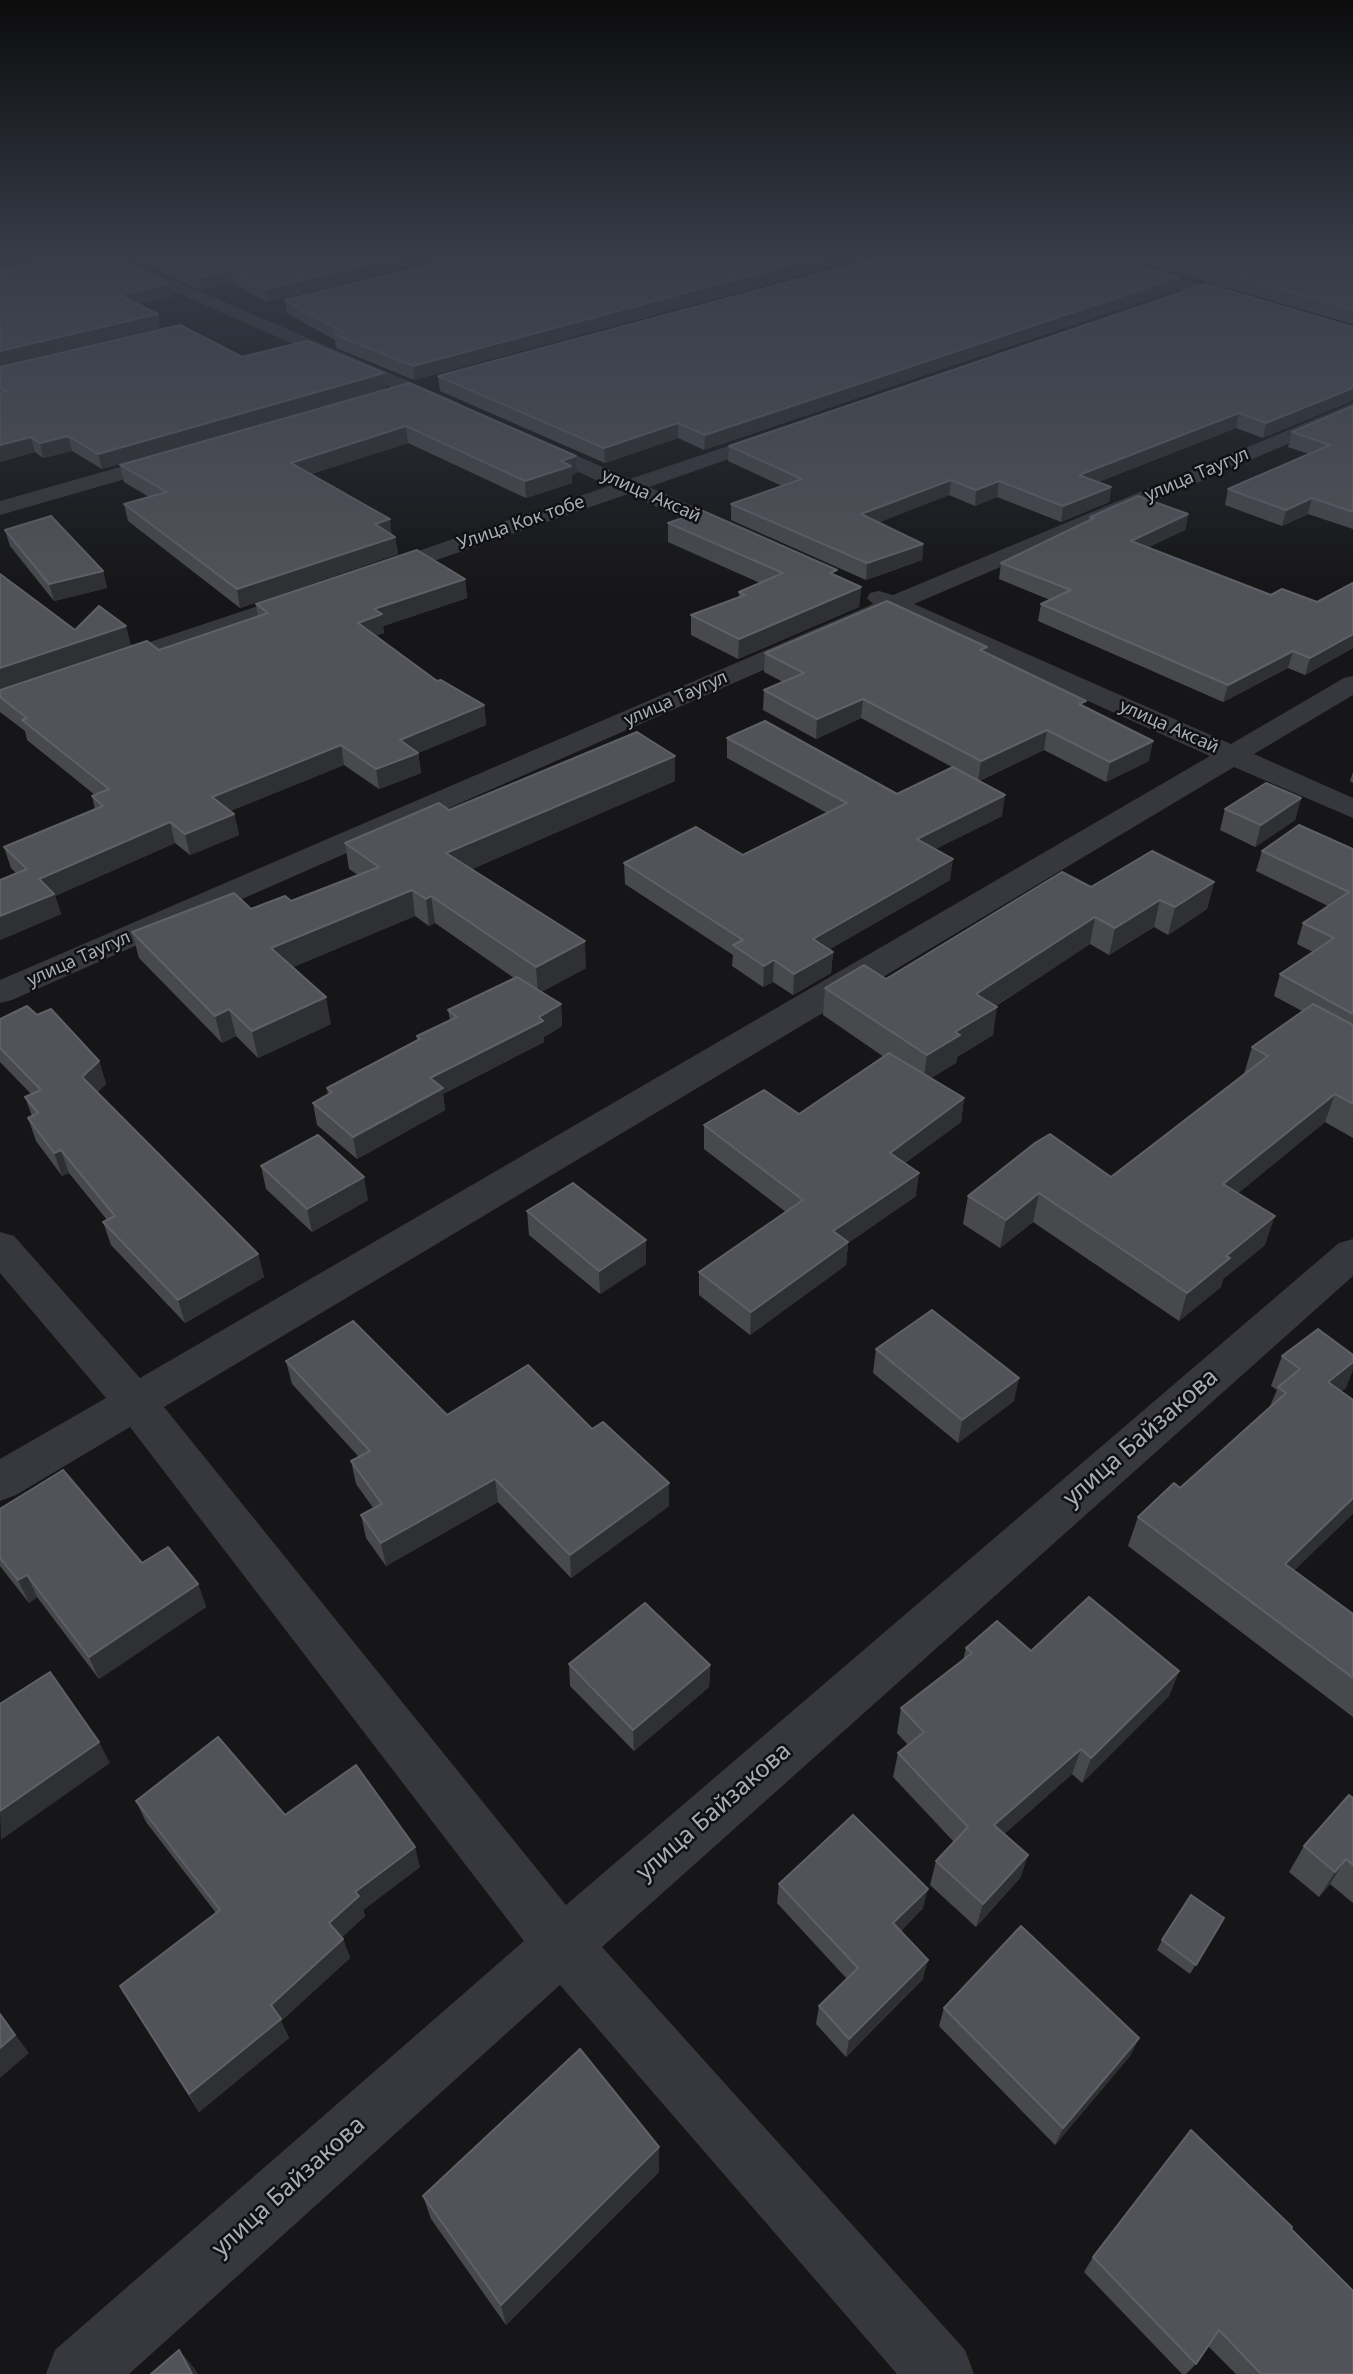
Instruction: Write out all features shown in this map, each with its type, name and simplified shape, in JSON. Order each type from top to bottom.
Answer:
[{"type":"street","points":[[359,367],[476,418]]},
{"type":"street","points":[[386,397],[439,382]]},
{"type":"street","name":"улица Таугул","points":[[0,993],[894,604],[1353,408]]},
{"type":"street","name":"Улица Кок тобе","points":[[354,580],[798,428]]},
{"type":"street","name":"улица Аксай","points":[[502,429],[767,548]]},
{"type":"street","points":[[0,508],[187,454]]},
{"type":"street","name":"улица Аксай","points":[[856,587],[1353,809]]},
{"type":"street","points":[[92,670],[327,590]]},
{"type":"street","points":[[0,1482],[1353,684]]},
{"type":"street","points":[[0,1246],[134,1401],[562,1945],[941,2374]]},
{"type":"street","name":"улица Байзакова","points":[[79,2374],[562,1945],[1353,1253]]},
{"type":"building","points":[[0,367],[369,367],[384,373],[98,454],[68,436],[40,443],[31,437],[0,445],[0,393],[7,391],[0,387]]},
{"type":"building","points":[[472,367],[910,367],[705,435],[678,423],[604,448],[438,376]]},
{"type":"building","points":[[962,367],[1353,367],[1353,388],[1266,423],[1239,413],[1079,475],[1111,487],[1063,506],[999,481],[976,490],[951,480],[861,514],[923,544],[867,563],[731,504],[802,479],[729,446]]},
{"type":"building","points":[[409,383],[576,456],[561,461],[571,466],[525,481],[406,426],[291,463],[390,519],[375,524],[395,537],[237,589],[124,504],[167,492],[120,465]]},
{"type":"building","points":[[1353,406],[1353,512],[1312,498],[1286,510],[1228,489],[1330,445],[1292,432]]},
{"type":"building","points":[[1138,496],[1188,514],[1131,541],[1271,595],[1282,589],[1317,602],[1353,583],[1353,634],[1310,658],[1293,651],[1228,685],[1041,604],[1071,590],[1001,563],[1094,518],[1090,517]]},
{"type":"building","points":[[703,511],[837,570],[830,573],[861,587],[739,639],[691,615],[745,595],[739,592],[783,573],[668,523]]},
{"type":"building","points":[[51,516],[103,571],[49,584],[5,530]]},
{"type":"building","points":[[417,550],[465,579],[374,609],[382,614],[358,623],[437,681],[441,680],[484,705],[400,740],[418,753],[376,769],[341,745],[212,797],[234,814],[185,834],[170,822],[39,879],[54,894],[0,916],[0,880],[27,869],[4,847],[103,806],[92,796],[109,789],[22,720],[27,718],[0,697],[0,690],[147,641],[159,650],[268,613],[256,604]]},
{"type":"building","points":[[0,574],[75,630],[99,606],[126,626],[0,668]]},
{"type":"building","points":[[887,601],[987,647],[980,650],[1086,701],[1079,704],[1153,741],[1110,762],[1047,730],[981,761],[863,699],[817,719],[764,690],[804,673],[765,653]]},
{"type":"building","points":[[765,721],[897,794],[953,767],[1005,795],[917,839],[953,859],[813,939],[833,952],[794,974],[774,960],[764,966],[733,945],[743,940],[624,863],[696,827],[743,855],[847,803],[727,738]]},
{"type":"building","points":[[637,732],[675,756],[446,853],[585,941],[536,967],[431,896],[426,899],[412,890],[271,948],[326,997],[252,1031],[229,1009],[215,1016],[132,932],[234,893],[251,909],[285,896],[291,901],[379,867],[345,843],[439,803],[449,810]]},
{"type":"building","points":[[1266,783],[1301,798],[1261,825],[1225,809]]},
{"type":"building","points":[[1299,825],[1353,849],[1353,1014],[1280,974],[1334,938],[1303,923],[1349,892],[1262,851]]},
{"type":"building","points":[[1152,851],[1214,882],[1175,907],[1160,900],[1115,928],[1095,917],[976,994],[997,1007],[955,1032],[960,1035],[927,1055],[825,988],[864,965],[886,979],[1062,872],[1091,887]]},
{"type":"building","points":[[517,977],[561,1004],[539,1017],[543,1021],[430,1078],[443,1088],[353,1137],[313,1103],[332,1092],[327,1088],[420,1039],[417,1036],[457,1017],[448,1010]]},
{"type":"building","points":[[1313,1004],[1353,1025],[1353,1104],[1335,1094],[1223,1184],[1275,1216],[1226,1256],[1230,1258],[1187,1293],[1039,1193],[1006,1220],[968,1196],[1050,1134],[1111,1177],[1268,1056],[1252,1047]]},
{"type":"building","points":[[27,1006],[37,1015],[51,1009],[99,1061],[82,1077],[258,1254],[178,1300],[103,1222],[115,1216],[61,1150],[54,1153],[28,1118],[38,1113],[25,1097],[41,1090],[0,1048],[0,1019]]},
{"type":"building","points":[[889,1053],[964,1098],[890,1153],[919,1173],[833,1231],[848,1242],[751,1312],[699,1272],[803,1200],[704,1125],[764,1090],[799,1114]]},
{"type":"building","points":[[318,1135],[364,1177],[307,1209],[261,1166]]},
{"type":"building","points":[[573,1183],[646,1240],[599,1271],[527,1211]]},
{"type":"building","points":[[932,1310],[1019,1378],[962,1420],[876,1349]]},
{"type":"building","points":[[353,1321],[447,1415],[528,1365],[592,1429],[603,1422],[669,1483],[570,1555],[495,1479],[381,1543],[361,1515],[382,1504],[351,1461],[370,1451],[286,1361]]},
{"type":"building","points":[[1318,1329],[1353,1355],[1353,1362],[1328,1382],[1353,1400],[1353,1498],[1285,1564],[1353,1614],[1353,1678],[1138,1517],[1174,1483],[1180,1488],[1286,1393],[1278,1387],[1300,1369],[1282,1356]]},
{"type":"building","points":[[63,1470],[142,1563],[168,1547],[198,1584],[89,1657],[27,1575],[18,1580],[0,1558],[0,1509]]},
{"type":"building","points":[[1089,1597],[1179,1671],[1091,1758],[1081,1749],[994,1825],[1028,1855],[983,1904],[936,1861],[968,1827],[898,1753],[924,1732],[901,1708],[972,1653],[966,1648],[997,1621],[1031,1651]]},
{"type":"building","points":[[645,1603],[710,1665],[633,1730],[569,1664]]},
{"type":"building","points":[[50,1672],[99,1742],[0,1811],[0,1704]]},
{"type":"building","points":[[218,1737],[285,1815],[356,1765],[415,1847],[355,1892],[359,1896],[329,1923],[343,1939],[271,2005],[281,2019],[189,2094],[120,1986],[220,1910],[136,1801]]},
{"type":"building","points":[[1349,1795],[1353,1798],[1353,1865],[1346,1859],[1335,1872],[1304,1846]]},
{"type":"building","points":[[853,1815],[928,1889],[893,1923],[928,1960],[849,2039],[819,2006],[858,1968],[779,1884]]},
{"type":"building","points":[[1191,1895],[1224,1918],[1196,1965],[1162,1940]]},
{"type":"building","points":[[1021,1926],[1139,2038],[1063,2128],[944,2008]]},
{"type":"building","points":[[0,2014],[15,2035],[0,2048]]},
{"type":"building","points":[[580,2049],[659,2147],[501,2305],[423,2196]]},
{"type":"building","points":[[1191,2130],[1292,2227],[1291,2229],[1353,2291],[1353,2374],[1261,2374],[1219,2330],[1196,2364],[1093,2257]]},
{"type":"building","points":[[179,2350],[192,2374],[151,2374]]}]
